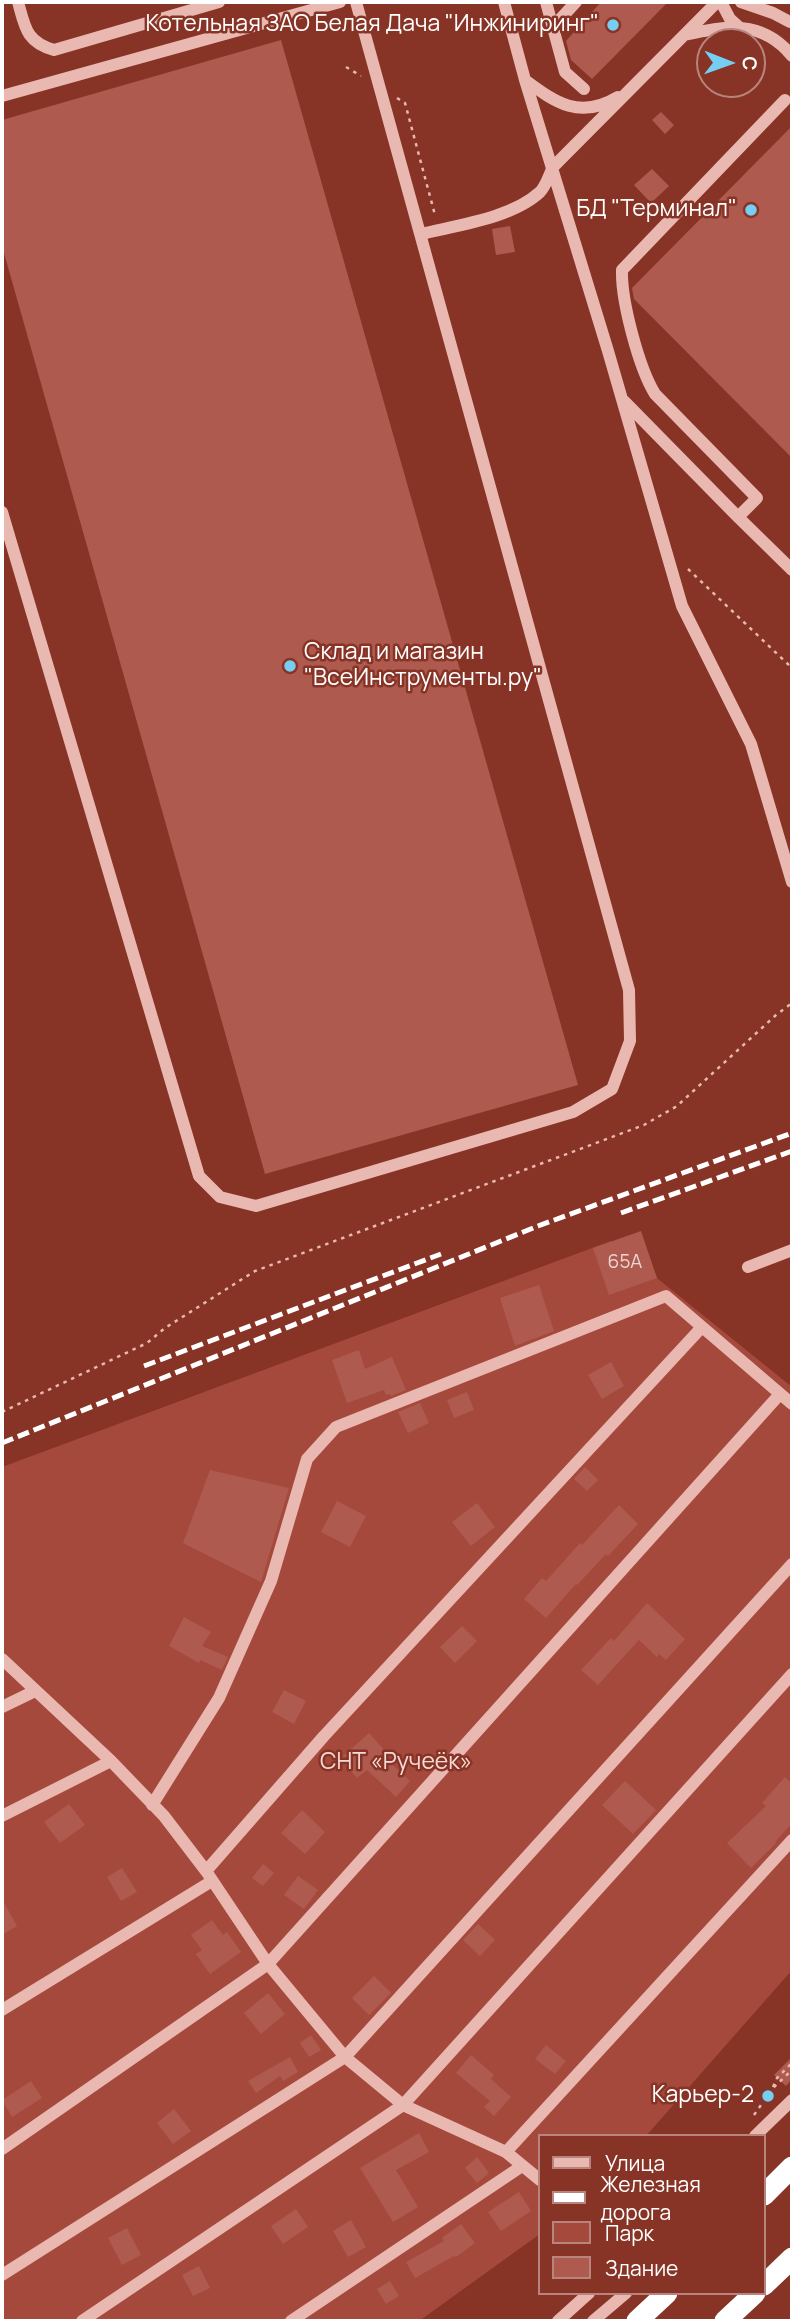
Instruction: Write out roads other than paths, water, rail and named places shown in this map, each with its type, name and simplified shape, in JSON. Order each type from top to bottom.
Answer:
[{"type":"highway","points":[[766,2193],[792,2164]]},
{"type":"highway","points":[[766,2282],[792,2258]]},
{"type":"highway","points":[[638,2321],[665,2295]]},
{"type":"highway","points":[[725,2321],[753,2295]]},
{"type":"street","points":[[18,2],[27,33],[39,45],[54,50],[219,2]]},
{"type":"street","points":[[2,96],[340,2]]},
{"type":"street","points":[[2,512],[199,1176],[220,1197],[256,1206],[573,1112],[612,1089],[630,1041],[629,990],[356,2]]},
{"type":"street","points":[[504,2],[524,80],[553,167],[682,606],[751,744],[792,882]]},
{"type":"street","points":[[545,2],[565,72],[584,89]]},
{"type":"street","points":[[552,28],[576,2]]},
{"type":"street","points":[[421,234],[503,213],[524,204],[542,190],[553,167],[719,2],[730,19],[740,28]]},
{"type":"street","points":[[741,2],[762,8],[791,24]]},
{"type":"street","points":[[774,2],[791,24]]},
{"type":"street","points":[[716,28],[740,28]]},
{"type":"street","points":[[684,35],[696,32]]},
{"type":"street","points":[[766,33],[782,43],[792,56]]},
{"type":"street","points":[[524,80],[555,102],[593,108],[609,103],[631,90]]},
{"type":"street","points":[[738,517],[757,498],[655,394],[646,379],[621,289],[622,270],[785,100]]},
{"type":"street","points":[[621,398],[792,570]]},
{"type":"street","points":[[748,1267],[792,1250]]},
{"type":"street","points":[[152,1805],[219,1698],[271,1581],[307,1459],[336,1427],[666,1296],[792,1404]]},
{"type":"street","points":[[2,2010],[209,1876],[324,1736],[702,1327]]},
{"type":"street","points":[[2,2149],[268,1964],[780,1394]]},
{"type":"street","points":[[2,2275],[345,2057],[792,1564]]},
{"type":"street","points":[[2,1659],[111,1761],[152,1805],[209,1876],[268,1964],[345,2057],[403,2105],[506,2152],[538,2178]]},
{"type":"street","points":[[82,2321],[403,2105],[792,1674]]},
{"type":"street","points":[[2,1707],[35,1691]]},
{"type":"street","points":[[2,1816],[111,1761]]},
{"type":"street","points":[[506,2152],[792,1840]]},
{"type":"street","points":[[757,2134],[792,2100]]},
{"type":"street","points":[[766,2182],[792,2164]]},
{"type":"street","points":[[291,2321],[522,2166]]},
{"type":"street","points":[[558,2321],[587,2295]]},
{"type":"street","points":[[593,2321],[624,2295]]},
{"type":"railway","points":[[2,1443],[538,1226],[792,1133]]},
{"type":"railway","points":[[621,1213],[792,1151]]},
{"type":"railway","points":[[144,1366],[441,1254]]},
{"type":"place","name":"Котельная ЗАО Белая Дача \"Инжиниринг\"","points":[[613,25]]},
{"type":"place","name":"БД \"Терминал\"","points":[[751,210]]},
{"type":"place","name":"Склад и магазин \"ВсеИнструменты.ру\"","points":[[290,666]]},
{"type":"place","name":"Карьер-2","points":[[768,2096]]},
{"type":"park label","name":"СНТ «Ручеёк»","points":[[396,1763]]}]
